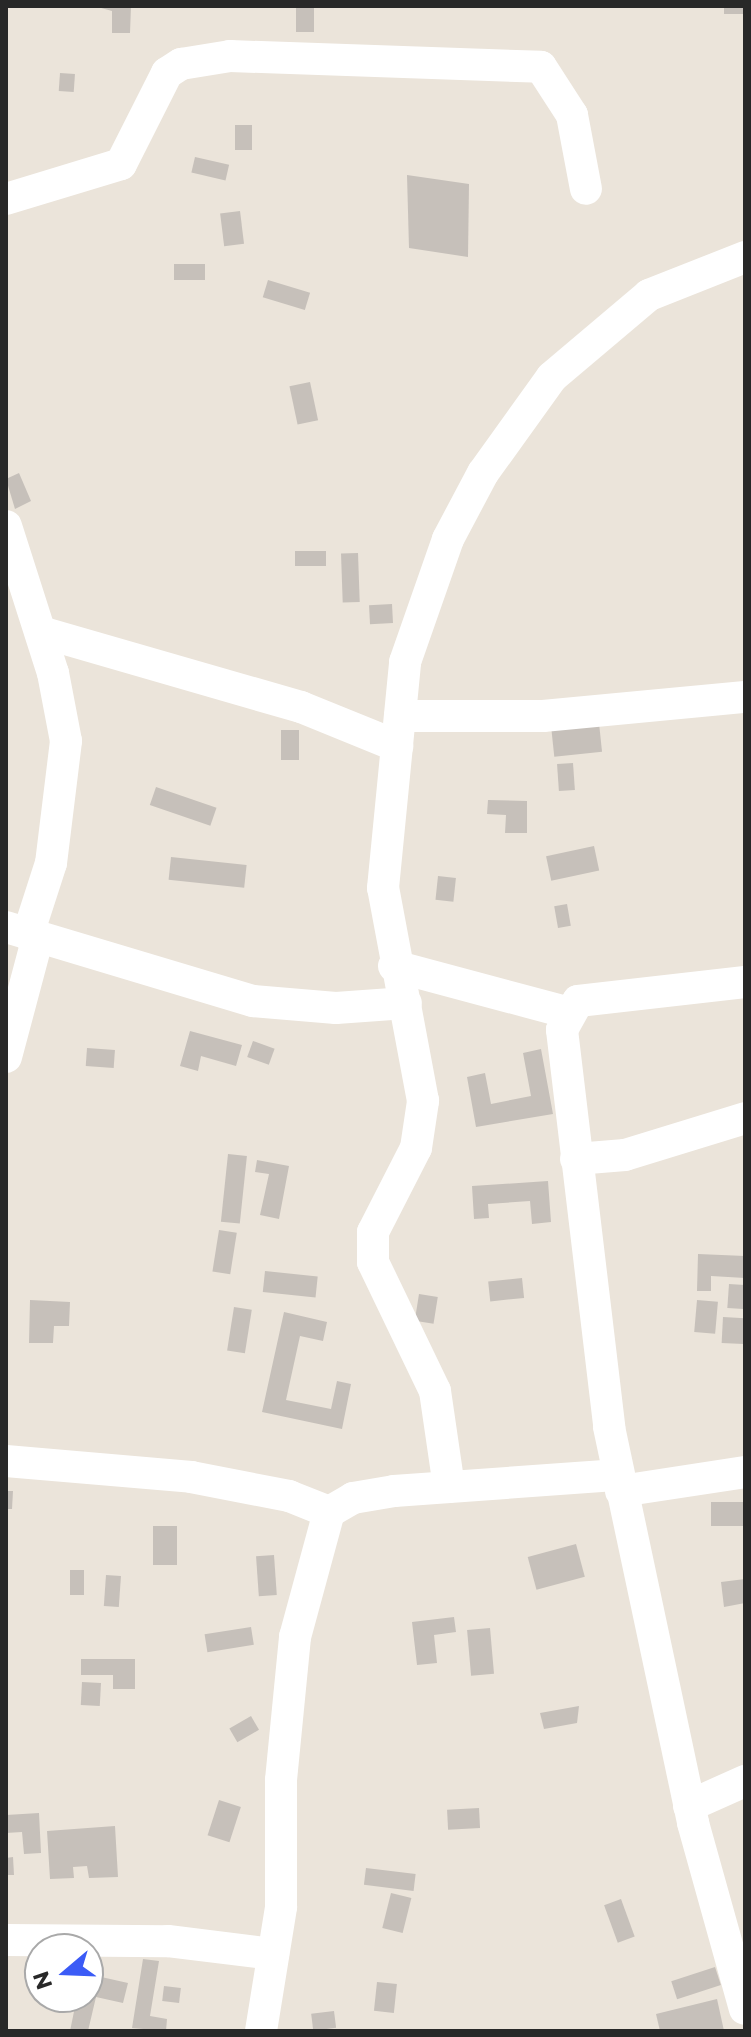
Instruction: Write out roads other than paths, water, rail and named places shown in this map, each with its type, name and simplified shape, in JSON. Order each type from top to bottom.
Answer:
[{"type":"street","points":[[6,199],[121,164],[167,73],[181,64],[230,56],[541,67],[572,115],[586,189]]},
{"type":"street","points":[[449,1487],[435,1391],[373,1262],[373,1232],[416,1148],[423,1101],[406,1003],[394,966],[383,888],[405,662],[448,539],[483,473],[552,377],[649,295],[745,257]]},
{"type":"street","points":[[6,526],[41,632],[66,741],[65,789],[24,932],[6,1057]]},
{"type":"street","points":[[41,632],[301,707],[399,731],[745,697]]},
{"type":"street","points":[[24,932],[253,1001],[336,1008],[406,1003]]},
{"type":"street","points":[[394,966],[566,1012]]},
{"type":"street","points":[[566,1012],[578,1001],[745,982]]},
{"type":"street","points":[[566,1012],[576,1159],[620,1483],[689,1806],[745,2009]]},
{"type":"street","points":[[576,1159],[625,1155],[745,1118]]},
{"type":"street","points":[[6,1461],[191,1477],[289,1496],[329,1512]]},
{"type":"street","points":[[261,2031],[273,1954],[295,1637],[329,1512],[353,1498],[449,1487],[620,1483],[745,1472]]},
{"type":"street","points":[[689,1806],[745,1781]]},
{"type":"street","points":[[6,1940],[168,1941],[273,1954]]}]
